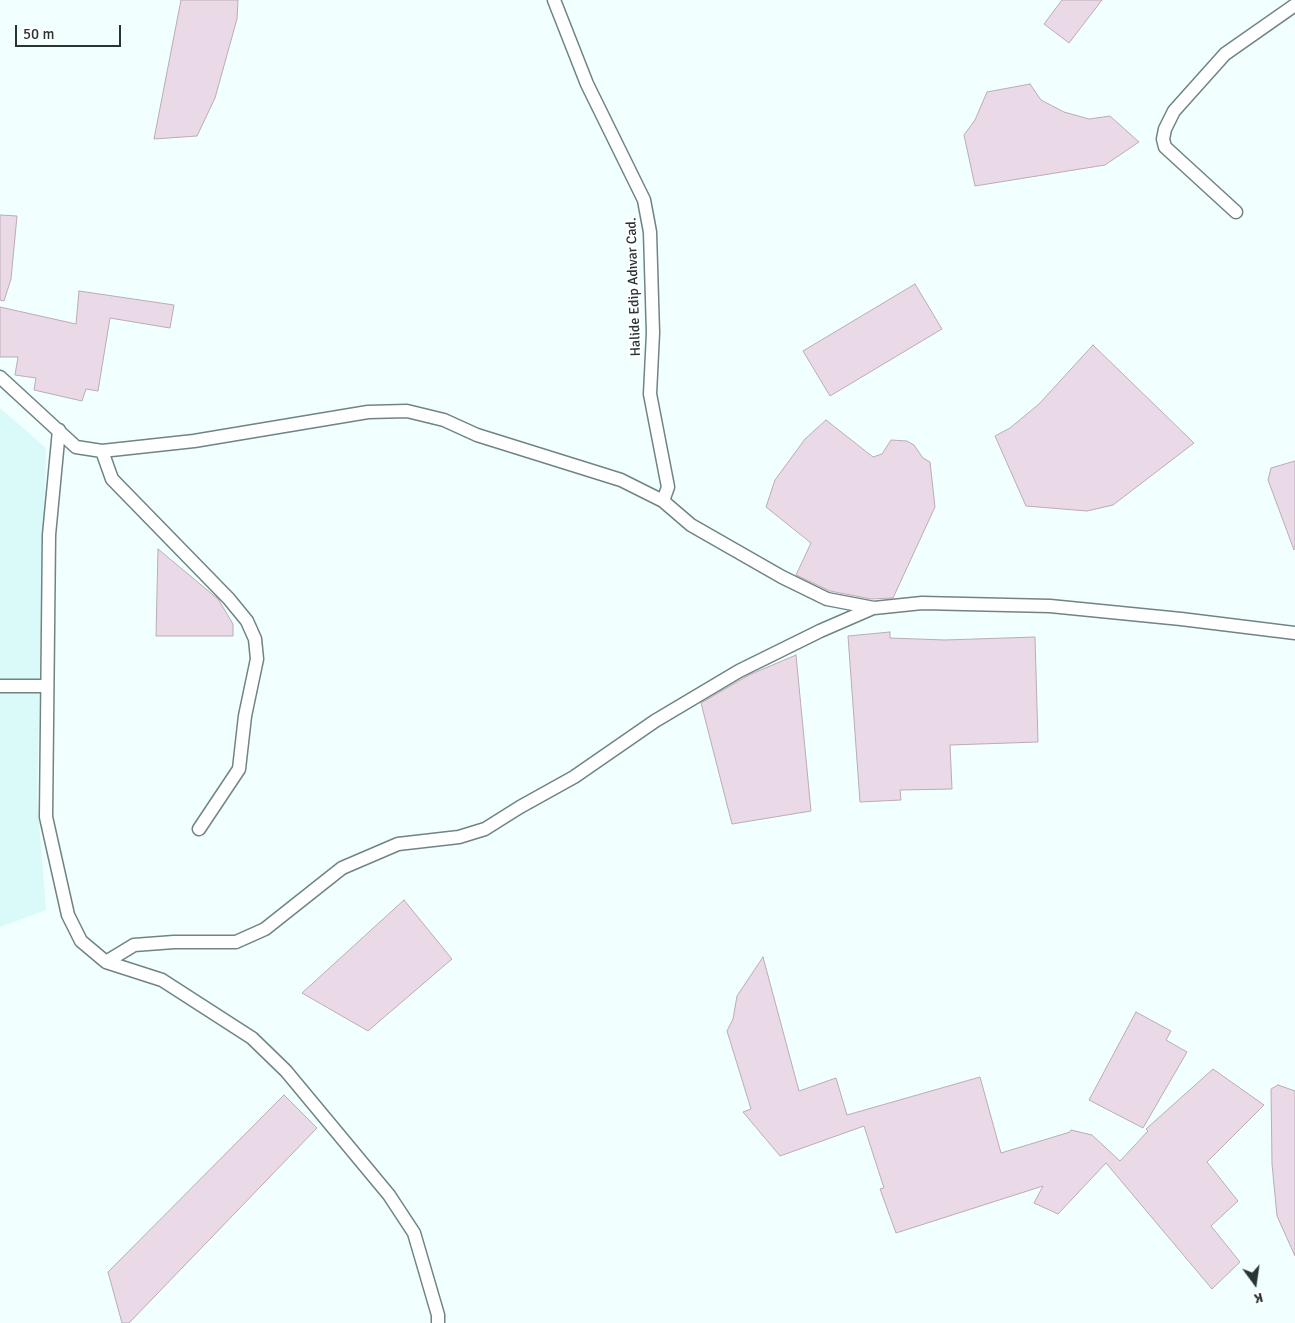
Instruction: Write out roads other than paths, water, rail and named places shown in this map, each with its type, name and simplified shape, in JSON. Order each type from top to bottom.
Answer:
[{"type":"street","name":"Halide Edip Adıvar Cad.","points":[[554,0],[587,84],[644,200],[650,232],[653,333],[650,394],[668,488],[663,501]]},
{"type":"street","points":[[1236,212],[1165,147],[1163,139],[1165,129],[1174,110],[1225,54],[1295,4]]},
{"type":"street","points":[[0,377],[76,447],[102,450],[194,441],[368,412],[407,411],[444,420],[477,435],[621,480],[663,501],[691,524],[782,577],[827,599],[874,608],[922,603],[1050,606],[1181,618],[1295,633]]},
{"type":"street","points":[[59,430],[49,535],[46,817],[68,915],[81,941],[106,962],[162,980],[252,1038],[286,1071],[389,1195],[414,1233],[438,1315],[438,1323]]},
{"type":"street","points":[[102,450],[112,479],[229,599],[248,621],[255,639],[257,659],[245,716],[239,769],[198,829]]},
{"type":"street","points":[[106,962],[134,945],[174,942],[236,942],[265,929],[342,868],[398,844],[459,838],[485,830],[520,807],[574,777],[655,721],[739,671],[874,608]]},
{"type":"street","points":[[0,686],[47,686]]}]
